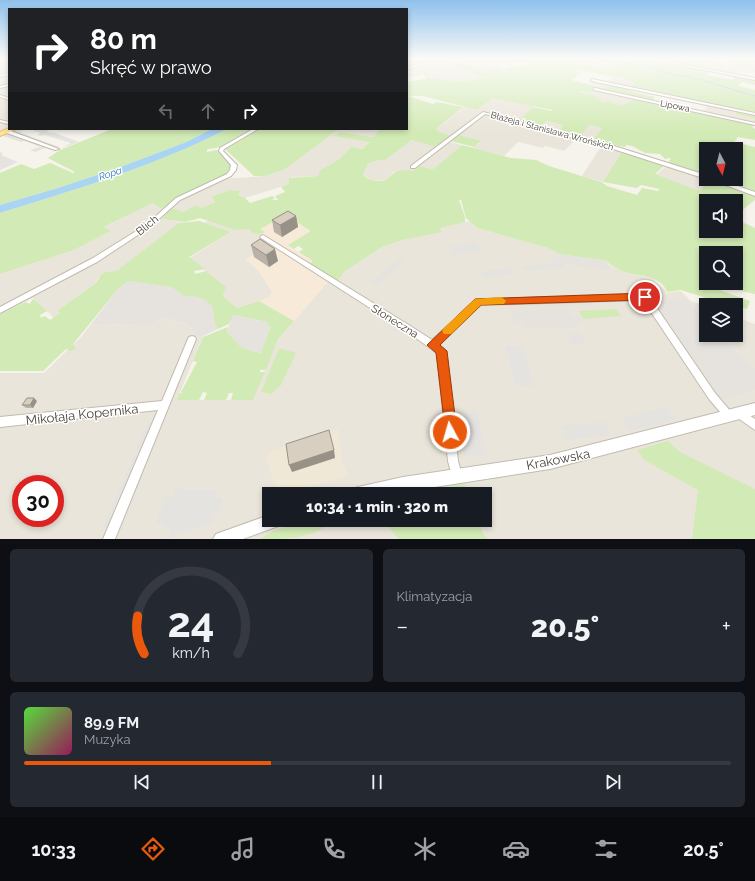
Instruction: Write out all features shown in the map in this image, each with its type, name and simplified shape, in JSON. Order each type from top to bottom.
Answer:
[{"type":"street","points":[[607,83],[755,114]]},
{"type":"street","name":"Lipowa","points":[[595,89],[755,124]]},
{"type":"street","name":"Błażeja i Stanisława Wrońskich","points":[[413,167],[484,113],[612,147],[699,175]]},
{"type":"street","name":"Blich","points":[[0,310],[95,260],[148,226],[174,202],[229,175],[233,170],[234,165],[221,151],[222,148],[254,130]]},
{"type":"street","points":[[6,131],[57,149]]},
{"type":"street","points":[[732,186],[755,194]]},
{"type":"street","name":"Słoneczna","points":[[263,237],[441,351],[453,461],[457,476]]},
{"type":"street","points":[[432,345],[479,302],[645,297],[712,396],[734,414],[755,425]]},
{"type":"street","points":[[109,539],[192,339]]},
{"type":"street","name":"Mikołaja Kopernika","points":[[0,422],[164,405]]},
{"type":"street","name":"Krakowska","points":[[385,487],[550,462],[755,409]]},
{"type":"street","points":[[221,539],[262,525]]},
{"type":"shaded area","points":[[0,83],[8,83],[8,129],[0,132]]},
{"type":"shaded area","points":[[589,83],[634,83],[629,88],[607,89]]},
{"type":"shaded area","points":[[595,89],[634,98],[629,104],[620,106],[596,99],[599,97],[578,92],[591,93]]},
{"type":"shaded area","points":[[492,98],[534,106],[519,121],[545,121],[563,125],[559,132],[579,137],[589,125],[602,128],[593,141],[623,149],[603,182],[582,176],[602,145],[577,138],[564,151],[545,146],[543,148],[518,142],[504,156],[473,148],[481,142],[459,135],[450,142],[462,145],[433,169],[419,166],[413,171],[393,172],[385,181],[371,180],[363,174],[368,164],[378,160],[384,161],[412,140],[434,131],[464,107],[477,110]]},
{"type":"shaded area","points":[[708,104],[736,110],[735,114],[755,119],[755,124],[704,111]]},
{"type":"shaded area","points":[[15,130],[24,130],[19,132],[59,147],[45,148],[35,152],[30,150],[43,146],[38,146],[25,141],[21,142],[0,135]]},
{"type":"shaded area","points":[[32,130],[49,130],[47,132],[55,133],[79,142],[62,148],[71,143],[45,135],[37,135],[40,133]]},
{"type":"shaded area","points":[[338,130],[379,130],[373,137],[340,132],[335,136],[369,141],[363,149],[351,147],[339,159],[319,171],[319,176],[292,177],[289,180],[290,184],[245,198],[238,195],[241,191],[230,190],[212,197],[211,198],[215,202],[202,208],[196,205],[183,212],[169,210],[162,219],[181,222],[116,271],[105,272],[98,278],[95,284],[58,310],[60,312],[54,318],[33,298],[0,313],[0,274],[74,250],[111,231],[103,228],[153,203],[161,209],[179,198],[222,179],[265,176],[284,170]]},
{"type":"shaded area","points":[[0,152],[3,153],[1,155],[18,162],[0,170]]},
{"type":"shaded area","points":[[670,163],[699,173],[699,186],[704,186],[700,190],[697,190],[656,175]]},
{"type":"shaded area","points":[[232,208],[285,215],[261,229],[265,232],[258,235],[269,244],[246,259],[258,270],[272,291],[271,297],[237,308],[223,296],[226,287],[189,258],[231,232],[204,223]]},
{"type":"shaded area","points":[[285,215],[311,231],[288,245],[314,261],[311,264],[332,277],[294,321],[259,301],[270,297],[272,290],[258,270],[246,259],[269,244],[258,236],[265,232],[260,229]]},
{"type":"shaded area","points":[[469,221],[477,228],[548,248],[560,254],[559,257],[609,271],[608,264],[625,272],[652,279],[665,290],[666,293],[681,291],[691,301],[699,304],[699,342],[743,342],[743,320],[755,324],[755,539],[0,539],[0,373],[44,373],[82,336],[91,324],[151,325],[156,321],[166,318],[188,324],[194,332],[192,336],[203,336],[177,400],[253,400],[278,339],[332,277],[338,281],[344,272],[382,247],[402,240],[442,231],[439,228]]},
{"type":"shaded area","points":[[476,242],[482,250],[454,256],[449,247]]},
{"type":"shaded area","points":[[560,254],[607,261],[610,271],[563,263],[559,256]]},
{"type":"shaded area","points":[[558,256],[566,267],[526,272],[522,267],[554,262],[551,257]]},
{"type":"shaded area","points":[[400,259],[404,263],[377,284],[371,281]]},
{"type":"shaded area","points":[[510,268],[514,273],[484,278],[481,272]]},
{"type":"shaded area","points":[[128,281],[171,287],[184,296],[198,297],[205,300],[212,306],[215,324],[218,329],[203,336],[192,336],[194,332],[188,324],[166,318],[156,321],[151,325],[91,324],[119,288]]},
{"type":"shaded area","points":[[589,298],[593,305],[507,306],[505,301]]},
{"type":"shaded area","points":[[685,299],[699,312],[699,342],[730,342],[736,348],[734,349],[755,369],[755,390],[719,400],[655,306],[655,302],[658,300]]},
{"type":"shaded area","points":[[570,310],[572,315],[580,315],[584,322],[577,322],[578,327],[524,328],[521,323],[515,323],[511,311]]},
{"type":"shaded area","points":[[232,315],[267,322],[270,327],[262,353],[242,348],[227,332]]},
{"type":"shaded area","points":[[566,333],[580,333],[585,344],[571,344]]},
{"type":"shaded area","points":[[505,346],[522,346],[534,386],[516,386]]},
{"type":"shaded area","points":[[667,407],[677,419],[631,431],[621,418]]},
{"type":"shaded area","points":[[465,411],[478,412],[485,456],[464,456],[459,419],[466,419]]},
{"type":"shaded area","points":[[148,421],[153,421],[141,451],[135,451]]},
{"type":"shaded area","points":[[605,422],[611,435],[565,440],[561,426]]},
{"type":"shaded area","points":[[338,429],[342,462],[348,475],[310,487],[276,487],[265,457],[270,451]]},
{"type":"shaded area","points":[[134,454],[139,454],[109,528],[103,528]]},
{"type":"shaded area","points":[[140,474],[144,474],[122,529],[118,529]]},
{"type":"shaded area","points":[[175,489],[218,490],[216,498],[223,498],[219,513],[212,514],[212,522],[170,538],[170,530],[163,524],[155,524],[165,497],[172,497]]},
{"type":"green space","points":[[408,83],[584,83],[607,89],[611,84],[629,88],[634,83],[741,83],[738,86],[755,90],[755,119],[735,114],[737,110],[631,88],[629,91],[655,97],[653,101],[596,89],[591,93],[578,92],[600,97],[597,99],[604,102],[609,100],[619,105],[626,104],[634,98],[755,124],[752,127],[755,129],[755,140],[738,137],[734,142],[699,142],[699,173],[670,163],[669,161],[671,159],[665,159],[660,154],[645,153],[632,146],[626,145],[625,147],[593,140],[602,128],[589,125],[580,137],[559,132],[563,125],[546,121],[539,127],[518,121],[533,107],[553,110],[492,98],[477,110],[423,96],[409,96],[433,104],[437,102],[463,107],[436,129],[439,132],[451,136],[436,147],[412,140],[384,161],[378,160],[368,164],[363,174],[372,180],[385,181],[391,175],[401,170],[413,171],[419,166],[433,169],[462,145],[511,158],[536,160],[549,166],[637,195],[642,188],[658,191],[660,189],[641,185],[637,188],[603,182],[622,151],[666,164],[655,174],[697,190],[700,190],[704,186],[730,186],[755,195],[755,200],[743,209],[743,194],[699,194],[699,238],[743,238],[743,222],[755,228],[755,294],[736,290],[743,290],[743,246],[699,246],[699,290],[720,290],[742,298],[706,298],[681,290],[667,292],[660,282],[623,271],[607,261],[560,254],[548,248],[477,228],[466,218],[461,200],[459,200],[465,217],[465,222],[440,228],[442,232],[402,240],[382,247],[344,272],[338,281],[310,264],[313,261],[299,252],[303,249],[298,246],[294,249],[288,245],[311,231],[285,215],[260,229],[265,232],[258,235],[250,231],[251,229],[235,230],[200,218],[185,222],[162,219],[171,208],[183,212],[196,205],[202,208],[215,202],[211,197],[230,190],[241,191],[238,195],[245,198],[250,203],[272,196],[275,198],[272,200],[278,200],[275,196],[285,192],[281,187],[289,184],[289,178],[319,176],[319,171],[339,159],[351,147],[363,149],[369,142],[334,136],[340,132],[373,137],[379,130],[408,130]]},
{"type":"green space","points":[[110,130],[210,130],[184,143],[115,169],[0,205],[0,173],[21,164],[34,169],[50,163],[73,173],[75,172],[48,158],[60,150]]},
{"type":"green space","points":[[225,130],[252,130],[226,145],[207,149],[207,152],[217,150],[232,166],[228,174],[178,198],[161,209],[153,203],[104,227],[111,231],[74,250],[0,274],[0,213],[87,186],[144,166]]},
{"type":"green space","points":[[257,130],[338,130],[284,170],[265,176],[254,176],[225,149]]},
{"type":"green space","points":[[459,135],[481,141],[474,147],[451,141]]},
{"type":"green space","points":[[743,144],[755,147],[755,193],[736,186],[743,186]]},
{"type":"green space","points":[[199,221],[231,232],[189,257],[205,269],[194,271],[195,274],[206,271],[226,287],[223,296],[237,308],[259,301],[294,321],[278,339],[266,370],[260,370],[260,372],[265,372],[253,400],[231,400],[233,393],[229,393],[226,400],[204,400],[207,393],[203,392],[199,400],[177,400],[179,394],[183,392],[181,392],[197,362],[193,361],[203,337],[228,327],[227,332],[242,348],[261,353],[270,328],[267,322],[233,315],[229,324],[218,329],[215,324],[212,306],[205,300],[198,297],[184,296],[171,287],[128,281],[119,288],[73,344],[76,349],[71,351],[66,349],[43,371],[0,371],[0,314],[25,302],[30,304],[34,299],[47,311],[40,315],[41,318],[45,316],[50,320],[60,313],[58,310],[95,284],[105,272],[116,271],[179,223]]},
{"type":"green space","points":[[743,298],[750,301],[747,309],[743,308]]},
{"type":"green space","points":[[616,309],[621,316],[583,319],[579,311]]},
{"type":"green space","points":[[279,348],[296,353],[281,385],[271,394],[261,392]]},
{"type":"green space","points":[[668,441],[680,452],[755,489],[755,539],[692,539],[698,490],[644,460],[637,450]]},
{"type":"green space","points":[[464,484],[465,487],[445,487]]},
{"type":"green space","points":[[286,527],[324,527],[318,531],[300,537],[260,539],[273,531]]},
{"type":"green space","points":[[388,527],[480,527],[483,534],[489,539],[399,539]]},
{"type":"water","name":"Ropa","points":[[210,130],[225,130],[144,166],[87,186],[0,213],[0,205],[115,169],[184,143]]},
{"type":"building","points":[[288,211],[296,216],[280,225],[272,220]]},
{"type":"building","points":[[260,239],[275,249],[266,255],[251,245]]},
{"type":"building","points":[[27,398],[34,398],[30,405],[22,405]]},
{"type":"building","points":[[329,430],[334,450],[289,465],[286,444]]},
{"type":"waterway","points":[[711,83],[755,96]]},
{"type":"slow traffic","points":[[448,331],[479,302],[501,301]]},
{"type":"route","points":[[450,432],[441,351],[432,345],[479,302],[645,297]]}]
